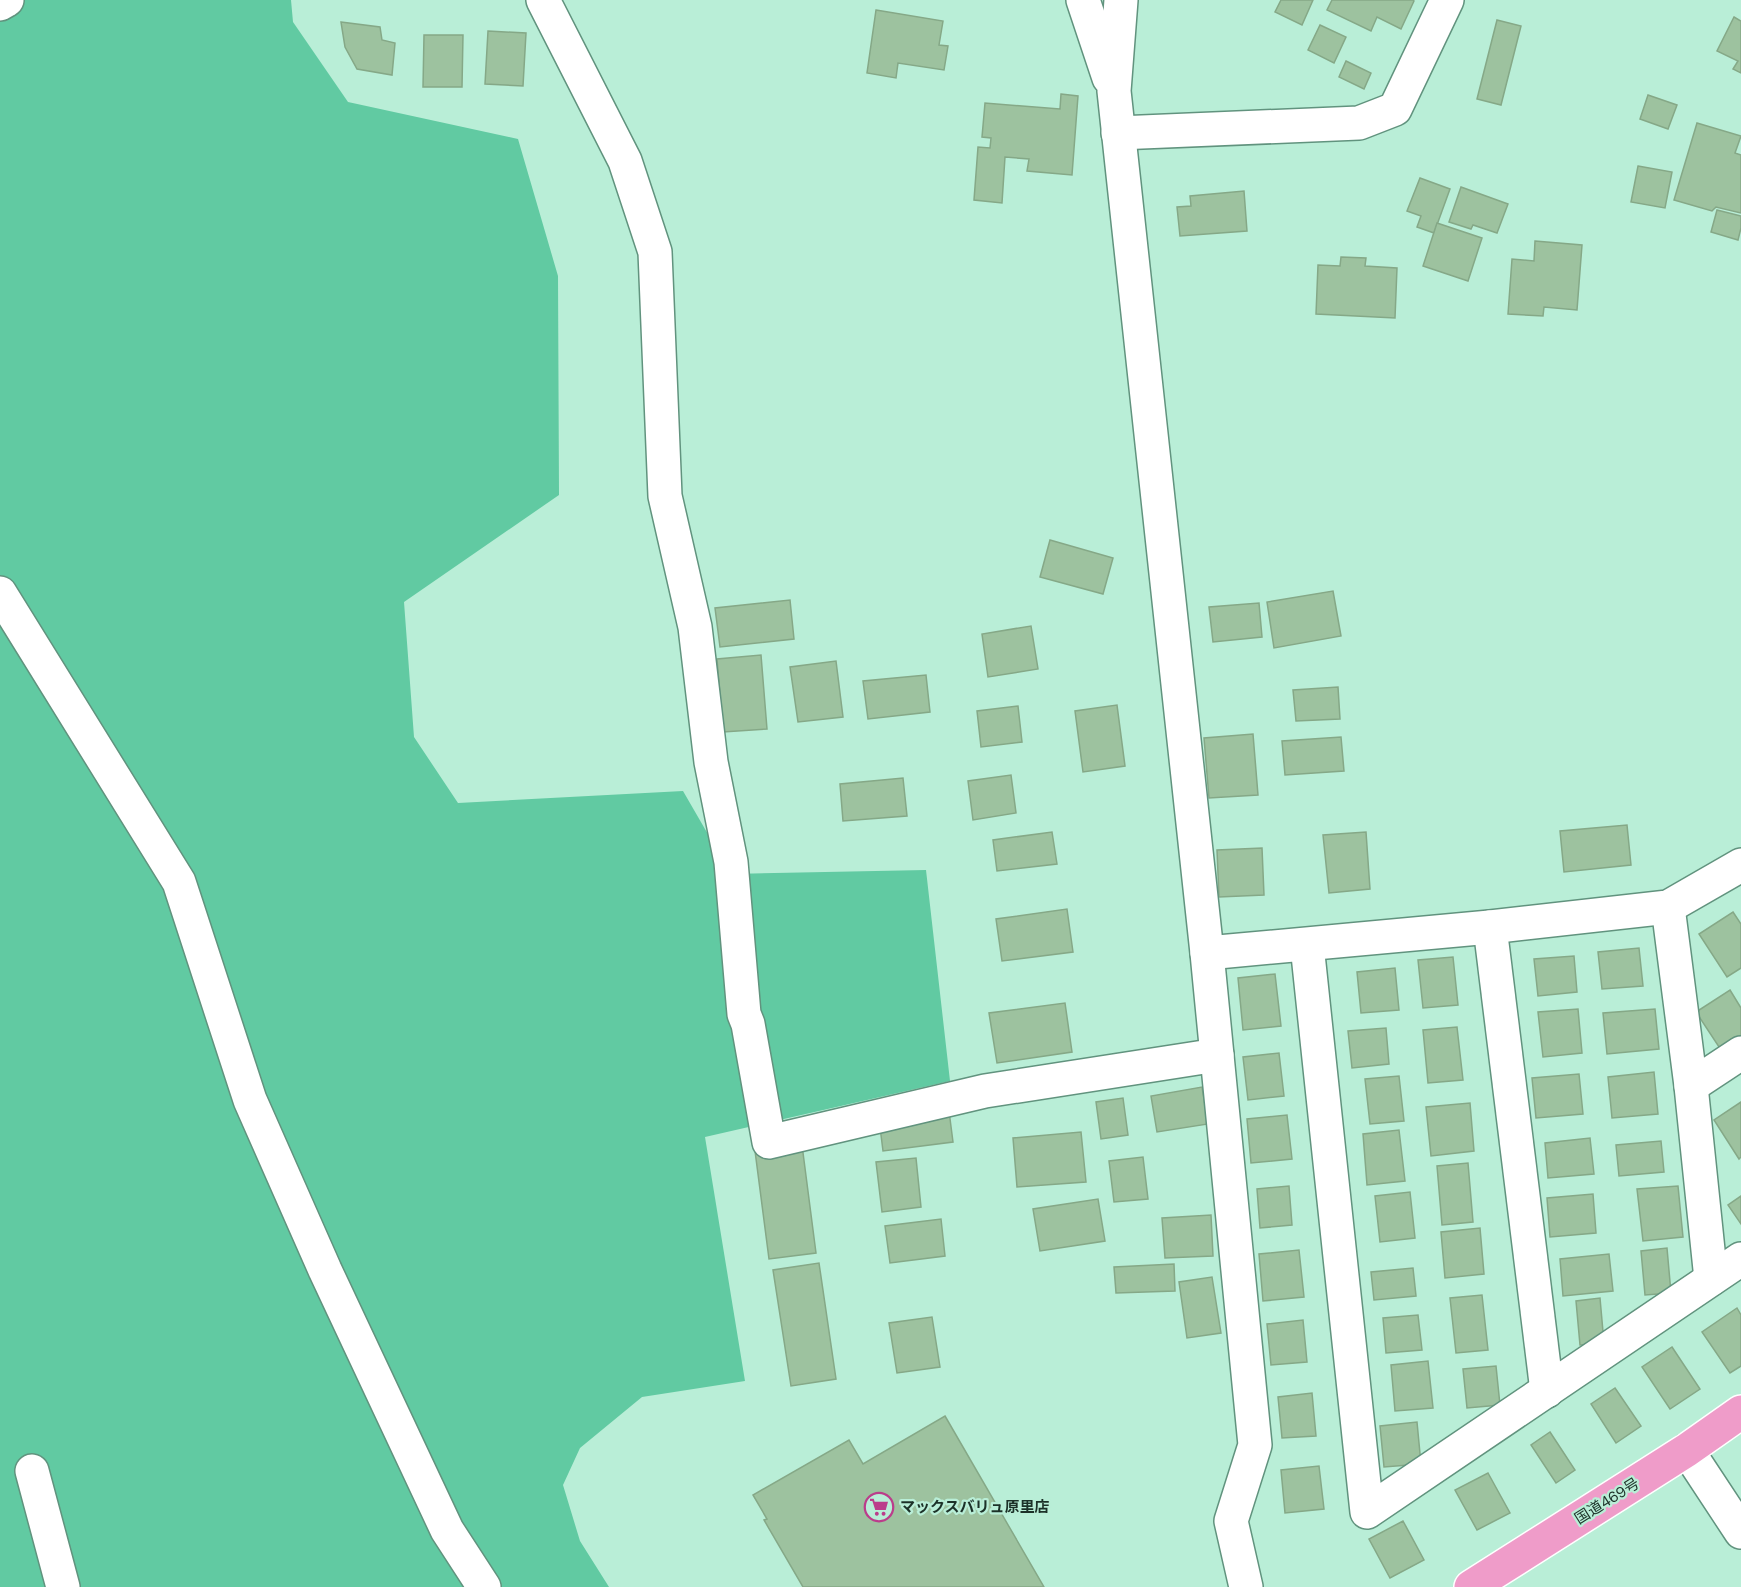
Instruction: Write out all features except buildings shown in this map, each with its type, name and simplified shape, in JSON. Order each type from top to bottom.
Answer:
[{"type":"highway","name":"国道469号","points":[[1471,1587],[1688,1450],[1741,1412]]},
{"type":"street","points":[[0,4],[7,0]]},
{"type":"street","points":[[543,0],[625,161],[654,252],[664,496],[695,627],[711,762],[731,862],[744,1014],[748,1024],[769,1142],[985,1091],[1217,1055]]},
{"type":"street","points":[[1083,0],[1114,91]]},
{"type":"street","points":[[1120,0],[1114,91],[1207,953],[1255,1445],[1231,1521],[1246,1587]]},
{"type":"street","points":[[1118,133],[1359,123],[1395,109],[1447,0]]},
{"type":"street","points":[[0,592],[179,882],[255,1111],[447,1530],[484,1587]]},
{"type":"street","points":[[1207,953],[1490,927],[1668,907],[1741,865]]},
{"type":"street","points":[[1668,907],[1691,1086],[1711,1280]]},
{"type":"street","points":[[1490,927],[1547,1391]]},
{"type":"street","points":[[1307,945],[1367,1512],[1741,1259]]},
{"type":"street","points":[[1691,1086],[1741,1053]]},
{"type":"street","points":[[1688,1450],[1741,1532]]},
{"type":"street","points":[[32,1471],[63,1587]]},
{"type":"green space","points":[[0,0],[291,0],[293,22],[348,102],[518,139],[558,276],[559,495],[404,602],[414,737],[458,803],[683,791],[731,874],[926,870],[950,1081],[705,1137],[745,1381],[642,1397],[580,1448],[563,1485],[580,1541],[609,1587],[0,1587]]},
{"type":"place","name":"マックスバリュ原里店","points":[[879,1507]]}]
